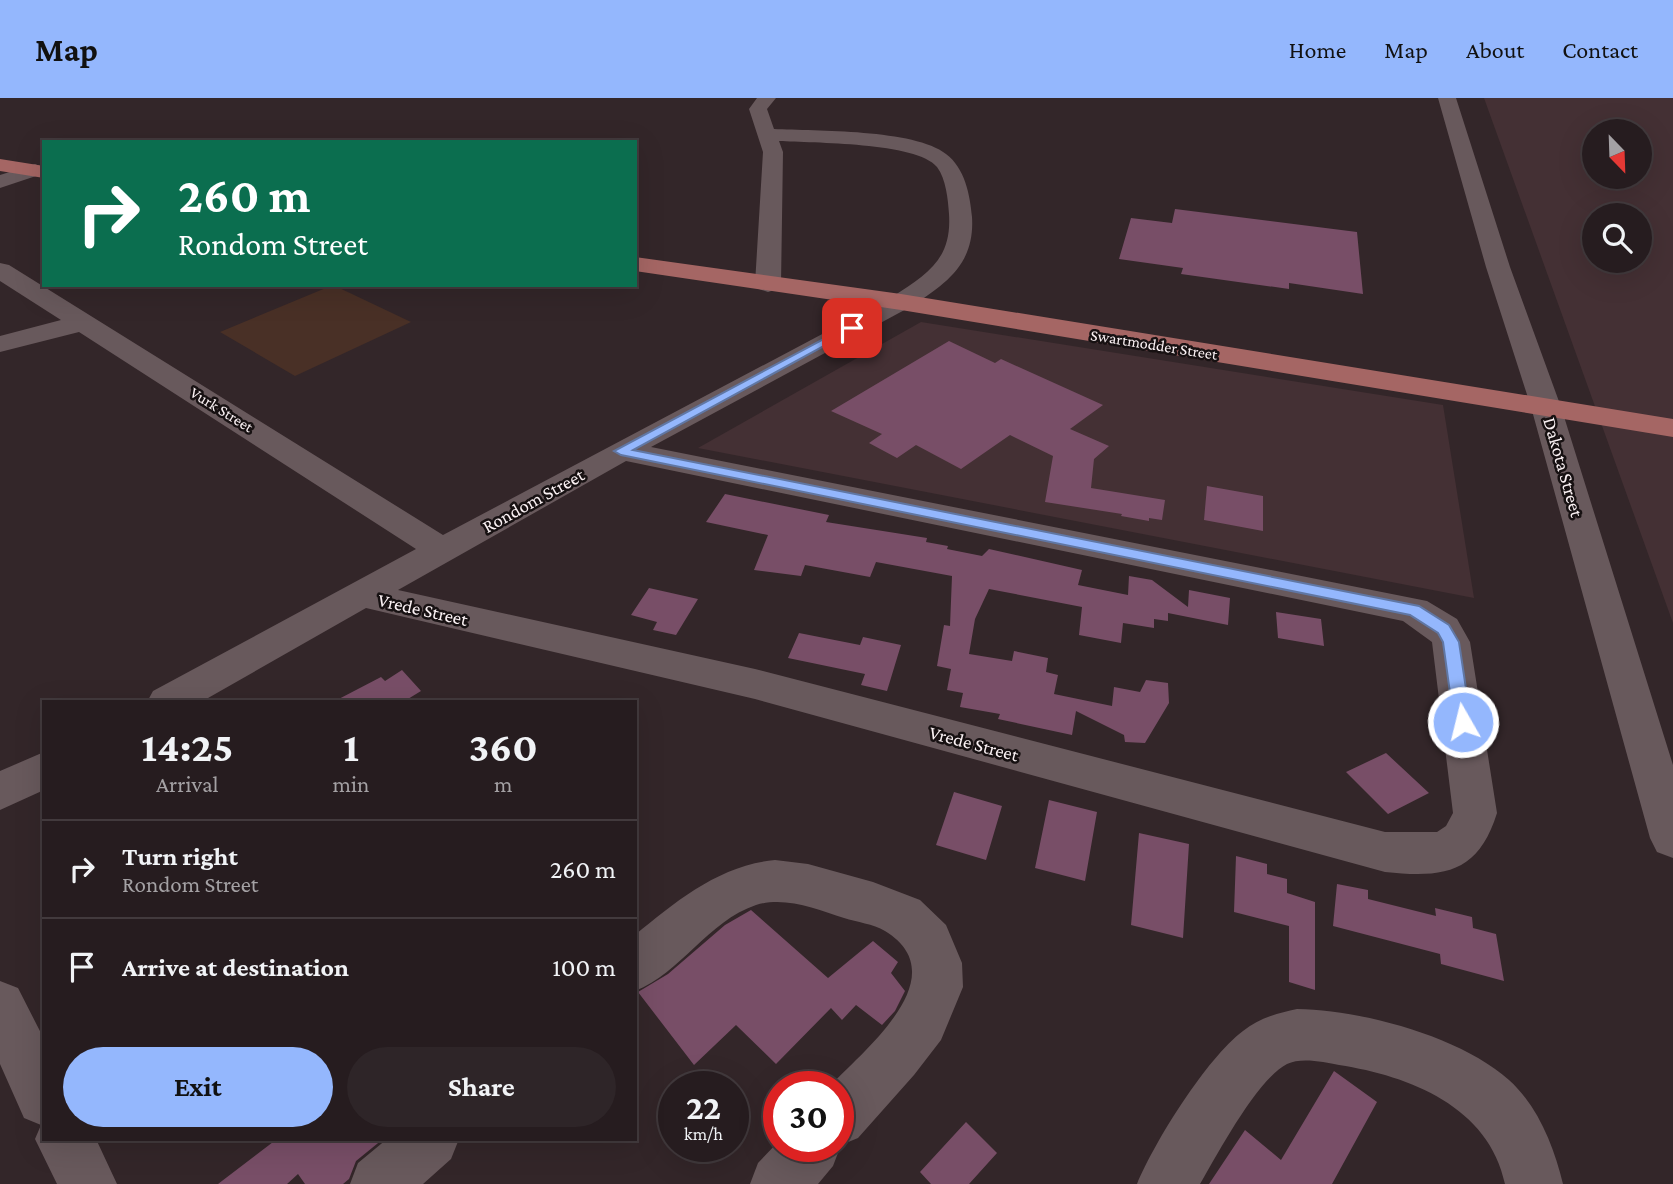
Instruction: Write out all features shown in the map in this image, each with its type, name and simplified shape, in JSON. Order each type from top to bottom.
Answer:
[{"type":"main road","points":[[0,165],[39,171]]},
{"type":"main road","points":[[637,264],[768,284],[851,312]]},
{"type":"main road","name":"Swartmodder Street","points":[[901,302],[1673,428]]},
{"type":"street","points":[[767,98],[758,109],[758,117],[769,135],[773,152],[768,284]]},
{"type":"street","name":"Dakota Street","points":[[1447,98],[1498,267],[1546,407],[1673,838]]},
{"type":"street","points":[[769,135],[909,147],[934,154],[944,163],[952,174],[956,189],[961,240],[956,254],[936,278],[901,302]]},
{"type":"street","points":[[0,182],[39,171]]},
{"type":"street","name":"Vurk Street","points":[[20,274],[82,323],[217,405],[442,550]]},
{"type":"street","name":"Rondom Street","points":[[171,700],[621,451],[851,312],[901,302]]},
{"type":"street","points":[[0,344],[82,323]]},
{"type":"street","name":"Vrede Street","points":[[363,595],[755,684],[1385,852],[1439,852],[1458,845],[1471,831],[1475,813],[1451,642],[1444,629],[1414,610],[621,451]]},
{"type":"street","points":[[637,965],[708,907],[729,894],[769,881],[792,881],[893,911],[915,925],[930,944],[937,964],[938,985],[921,1025],[854,1100]]},
{"type":"street","points":[[0,1006],[42,1094]]},
{"type":"street","points":[[1166,1184],[1236,1078],[1256,1055],[1274,1041],[1295,1034],[1330,1034],[1376,1045],[1461,1079],[1489,1098],[1510,1124],[1524,1148],[1534,1184]]},
{"type":"street","points":[[65,1141],[88,1184]]},
{"type":"street","points":[[379,1184],[429,1141]]},
{"type":"street","points":[[779,1184],[799,1162]]},
{"type":"shaded area","points":[[1484,98],[1673,98],[1673,623]]},
{"type":"shaded area","points":[[328,287],[337,287],[411,322],[295,376],[220,332]]},
{"type":"shaded area","points":[[921,322],[1443,405],[1474,598],[698,448]]},
{"type":"building","points":[[1175,209],[1357,232],[1363,294],[1289,283],[1289,289],[1181,274],[1183,268],[1119,259],[1131,218],[1172,223]]},
{"type":"building","points":[[949,341],[995,363],[1001,359],[1103,405],[1070,429],[1109,446],[1094,459],[1091,488],[1165,500],[1162,520],[1149,518],[1149,521],[1045,502],[1053,456],[1010,435],[961,469],[916,445],[897,458],[869,443],[882,434],[831,411]]},
{"type":"building","points":[[1207,486],[1263,496],[1263,531],[1204,520]]},
{"type":"building","points":[[725,494],[829,515],[826,522],[927,538],[926,542],[948,546],[947,549],[982,556],[989,549],[1082,570],[1078,585],[1128,595],[1129,576],[1152,580],[1188,607],[1189,590],[1230,598],[1228,625],[1168,613],[1168,621],[1154,619],[1154,628],[1123,623],[1121,643],[1079,635],[1082,607],[989,589],[975,619],[969,654],[1012,661],[1014,651],[1048,658],[1046,672],[1058,675],[1054,694],[1112,706],[1114,687],[1140,692],[1146,680],[1168,683],[1169,703],[1145,743],[1125,742],[1124,735],[1076,711],[1072,735],[998,719],[1000,714],[960,707],[963,693],[947,690],[951,669],[937,666],[944,625],[950,626],[952,576],[876,562],[870,577],[805,565],[801,576],[754,570],[768,535],[706,522]]},
{"type":"building","points":[[649,588],[698,599],[676,635],[653,630],[657,622],[631,615]]},
{"type":"building","points":[[1276,612],[1321,619],[1324,646],[1278,638]]},
{"type":"building","points":[[799,633],[860,645],[863,637],[901,645],[887,691],[861,685],[865,674],[788,658]]},
{"type":"building","points":[[402,670],[421,691],[406,700],[337,700],[381,677],[385,681]]},
{"type":"building","points":[[1386,753],[1429,793],[1388,814],[1346,772]]},
{"type":"building","points":[[954,792],[1002,806],[986,860],[936,845]]},
{"type":"building","points":[[1049,800],[1097,812],[1085,881],[1035,868]]},
{"type":"building","points":[[1139,833],[1189,844],[1183,938],[1131,925]]},
{"type":"building","points":[[1236,856],[1267,864],[1267,874],[1287,879],[1287,893],[1315,902],[1315,990],[1289,982],[1289,926],[1234,912]]},
{"type":"building","points":[[1337,884],[1368,890],[1368,899],[1436,916],[1435,908],[1472,917],[1473,928],[1496,934],[1504,981],[1441,964],[1440,954],[1333,926]]},
{"type":"building","points":[[751,910],[828,978],[873,941],[898,962],[891,973],[905,991],[895,1011],[882,1025],[856,1005],[842,1020],[831,1008],[776,1064],[736,1025],[694,1065],[638,992],[668,974],[725,925]]},
{"type":"building","points":[[1334,1071],[1377,1102],[1332,1184],[1209,1184],[1245,1130],[1281,1160]]},
{"type":"building","points":[[966,1122],[997,1153],[969,1184],[931,1184],[920,1172]]},
{"type":"building","points":[[274,1141],[381,1141],[356,1161],[349,1179],[343,1184],[305,1184],[298,1174],[287,1184],[218,1184]]},
{"type":"route","points":[[852,328],[621,451],[1414,610],[1444,629],[1451,642],[1463,722]]}]
